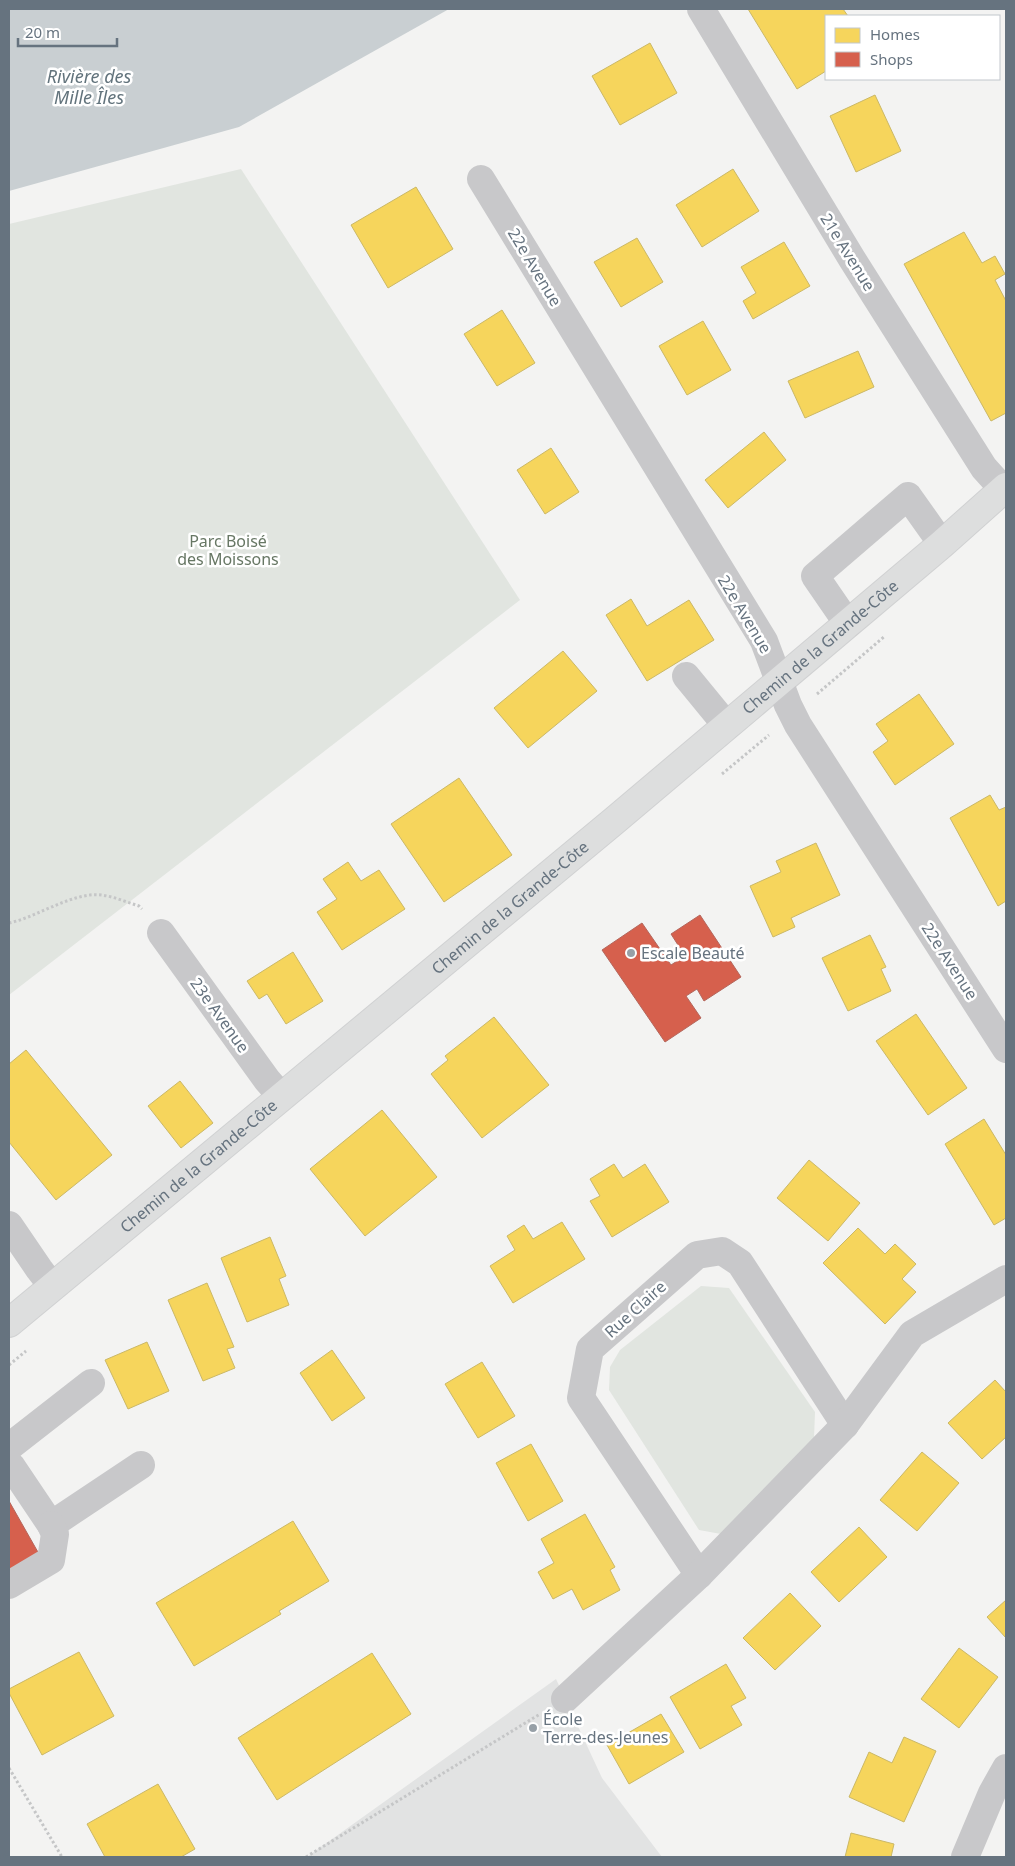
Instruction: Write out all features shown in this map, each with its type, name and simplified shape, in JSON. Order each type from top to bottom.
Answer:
[{"type":"main road","name":"Chemin de la Grande-Côte","points":[[9,1323],[727,726],[942,544],[1005,488]]},
{"type":"street","name":"21e Avenue","points":[[701,9],[871,290],[984,468],[1005,488]]},
{"type":"street","name":"22e Avenue","points":[[481,178],[764,641],[788,705],[798,725],[1006,1049]]},
{"type":"street","points":[[848,624],[815,576],[908,496],[942,544]]},
{"type":"street","points":[[686,676],[727,726]]},
{"type":"street","name":"23e Avenue","points":[[161,933],[267,1080],[281,1096]]},
{"type":"street","points":[[9,1226],[52,1286]]},
{"type":"street","name":"Rue Claire","points":[[699,1575],[581,1398],[590,1349],[697,1255],[722,1251],[740,1263],[845,1425]]},
{"type":"street","points":[[554,1705],[699,1575],[845,1425],[912,1334],[1006,1278]]},
{"type":"street","points":[[9,1447],[92,1383]]},
{"type":"street","points":[[9,1464],[52,1525],[56,1534],[51,1560],[9,1585]]},
{"type":"street","points":[[52,1525],[141,1465]]},
{"type":"street","points":[[965,1857],[992,1793],[1006,1768]]},
{"type":"path","name":"Chemin de la Grande-Côte","points":[[814,696],[886,635]]},
{"type":"path","points":[[9,923],[72,899],[91,895],[111,897],[139,906],[144,911]]},
{"type":"path","points":[[306,1857],[554,1705]]},
{"type":"path","points":[[9,1768],[62,1857]]},
{"type":"shaded area","name":"École Terre-des-Jeunes","points":[[556,1679],[602,1778],[662,1857],[307,1857]]},
{"type":"green space","name":"Parc Boisé des Moissons","points":[[241,169],[520,600],[9,995],[9,224]]},
{"type":"green space","points":[[701,1286],[729,1288],[815,1412],[814,1438],[721,1534],[699,1530],[609,1390],[610,1367],[620,1350]]},
{"type":"water","name":"Rivière des Mille Îles","points":[[9,9],[449,9],[239,127],[9,191]]},
{"type":"building: Homes","points":[[748,9],[843,9],[847,15],[825,15],[825,72],[797,89]]},
{"type":"building: Homes","points":[[650,43],[677,93],[620,125],[592,76]]},
{"type":"building: Homes","points":[[875,95],[901,151],[856,172],[830,116]]},
{"type":"building: Homes","points":[[733,169],[759,211],[702,247],[676,205]]},
{"type":"building: Homes","points":[[416,187],[453,249],[388,288],[351,225]]},
{"type":"building: Homes","points":[[964,232],[982,263],[995,256],[1005,274],[995,280],[1006,301],[1006,413],[991,421],[904,264]]},
{"type":"building: Homes","points":[[637,238],[663,282],[621,307],[594,262]]},
{"type":"building: Homes","points":[[784,242],[810,286],[753,319],[743,301],[756,293],[741,267]]},
{"type":"building: Homes","points":[[502,310],[535,363],[497,386],[464,334]]},
{"type":"building: Homes","points":[[703,321],[731,370],[687,395],[659,346]]},
{"type":"building: Homes","points":[[858,351],[874,387],[805,418],[788,381]]},
{"type":"building: Homes","points":[[764,432],[786,460],[728,508],[705,480]]},
{"type":"building: Homes","points":[[551,448],[579,492],[545,514],[517,470]]},
{"type":"building: Homes","points":[[631,599],[647,626],[689,600],[714,640],[647,681],[606,615]]},
{"type":"building: Homes","points":[[563,651],[597,691],[528,748],[494,708]]},
{"type":"building: Homes","points":[[919,694],[954,744],[895,785],[873,752],[888,741],[876,724]]},
{"type":"building: Homes","points":[[459,778],[512,855],[444,902],[391,824]]},
{"type":"building: Homes","points":[[990,795],[999,810],[1006,807],[1006,901],[998,906],[950,818]]},
{"type":"building: Homes","points":[[816,843],[840,895],[791,918],[795,927],[773,937],[750,886],[781,872],[776,861]]},
{"type":"building: Homes","points":[[348,862],[361,881],[379,870],[405,909],[342,950],[317,912],[337,899],[323,879]]},
{"type":"building: Homes","points":[[870,935],[886,967],[881,969],[891,991],[848,1011],[822,958]]},
{"type":"building: Homes","points":[[293,952],[323,1001],[286,1024],[267,994],[259,999],[247,981]]},
{"type":"building: Homes","points":[[916,1014],[967,1088],[928,1115],[876,1041]]},
{"type":"building: Homes","points":[[494,1017],[549,1085],[482,1138],[431,1074],[448,1060],[445,1056]]},
{"type":"building: Homes","points":[[26,1050],[112,1155],[56,1200],[9,1142],[9,1064]]},
{"type":"building: Homes","points":[[180,1081],[213,1123],[181,1148],[148,1106]]},
{"type":"building: Homes","points":[[382,1110],[437,1177],[365,1236],[310,1169]]},
{"type":"building: Homes","points":[[984,1119],[1006,1155],[1006,1218],[994,1225],[945,1144]]},
{"type":"building: Homes","points":[[809,1160],[860,1203],[828,1241],[777,1198]]},
{"type":"building: Homes","points":[[614,1164],[623,1178],[645,1164],[669,1202],[612,1237],[590,1201],[600,1196],[590,1179]]},
{"type":"building: Homes","points":[[562,1222],[585,1259],[513,1303],[490,1266],[515,1250],[507,1236],[524,1225],[533,1239]]},
{"type":"building: Homes","points":[[858,1228],[885,1254],[895,1244],[916,1264],[902,1279],[916,1292],[885,1324],[823,1263]]},
{"type":"building: Homes","points":[[270,1237],[286,1276],[279,1279],[289,1305],[247,1322],[221,1258]]},
{"type":"building: Homes","points":[[207,1283],[234,1347],[227,1349],[235,1368],[203,1381],[168,1300]]},
{"type":"building: Homes","points":[[147,1342],[169,1391],[128,1409],[105,1360]]},
{"type":"building: Homes","points":[[332,1350],[365,1398],[332,1421],[300,1373]]},
{"type":"building: Homes","points":[[482,1362],[515,1416],[478,1438],[445,1384]]},
{"type":"building: Homes","points":[[995,1380],[1006,1392],[1006,1437],[982,1459],[948,1423]]},
{"type":"building: Homes","points":[[531,1444],[563,1501],[528,1521],[496,1463]]},
{"type":"building: Homes","points":[[922,1452],[959,1483],[917,1531],[880,1500]]},
{"type":"building: Homes","points":[[585,1514],[615,1567],[610,1570],[620,1590],[583,1610],[572,1589],[553,1599],[538,1572],[554,1563],[541,1539]]},
{"type":"building: Homes","points":[[293,1521],[329,1581],[279,1611],[281,1614],[194,1666],[156,1603]]},
{"type":"building: Homes","points":[[859,1527],[887,1557],[839,1602],[811,1572]]},
{"type":"building: Homes","points":[[790,1593],[821,1626],[775,1670],[743,1638]]},
{"type":"building: Homes","points":[[1006,1600],[1006,1638],[987,1617]]},
{"type":"building: Homes","points":[[959,1648],[998,1677],[959,1728],[921,1699]]},
{"type":"building: Homes","points":[[79,1652],[114,1716],[42,1755],[9,1693],[9,1689]]},
{"type":"building: Homes","points":[[372,1653],[411,1714],[277,1800],[238,1738]]},
{"type":"building: Homes","points":[[726,1664],[746,1698],[731,1706],[742,1725],[700,1749],[670,1697]]},
{"type":"building: Homes","points":[[661,1714],[684,1752],[629,1784],[607,1745]]},
{"type":"building: Homes","points":[[904,1737],[936,1751],[904,1822],[849,1797],[869,1752],[892,1763]]},
{"type":"building: Homes","points":[[158,1784],[195,1849],[181,1857],[105,1857],[87,1824]]},
{"type":"building: Homes","points":[[851,1833],[894,1844],[891,1857],[845,1857]]},
{"type":"building: Shops","points":[[700,915],[741,977],[704,1001],[697,989],[686,996],[701,1018],[665,1042],[602,950],[642,923],[671,965],[685,956],[671,934]]},
{"type":"building: Shops","points":[[9,1501],[43,1561],[9,1581]]},
{"type":"place","name":"Escale Beauté","points":[[631,953]]},
{"type":"place","name":"École Terre-des-Jeunes","points":[[533,1728]]}]
